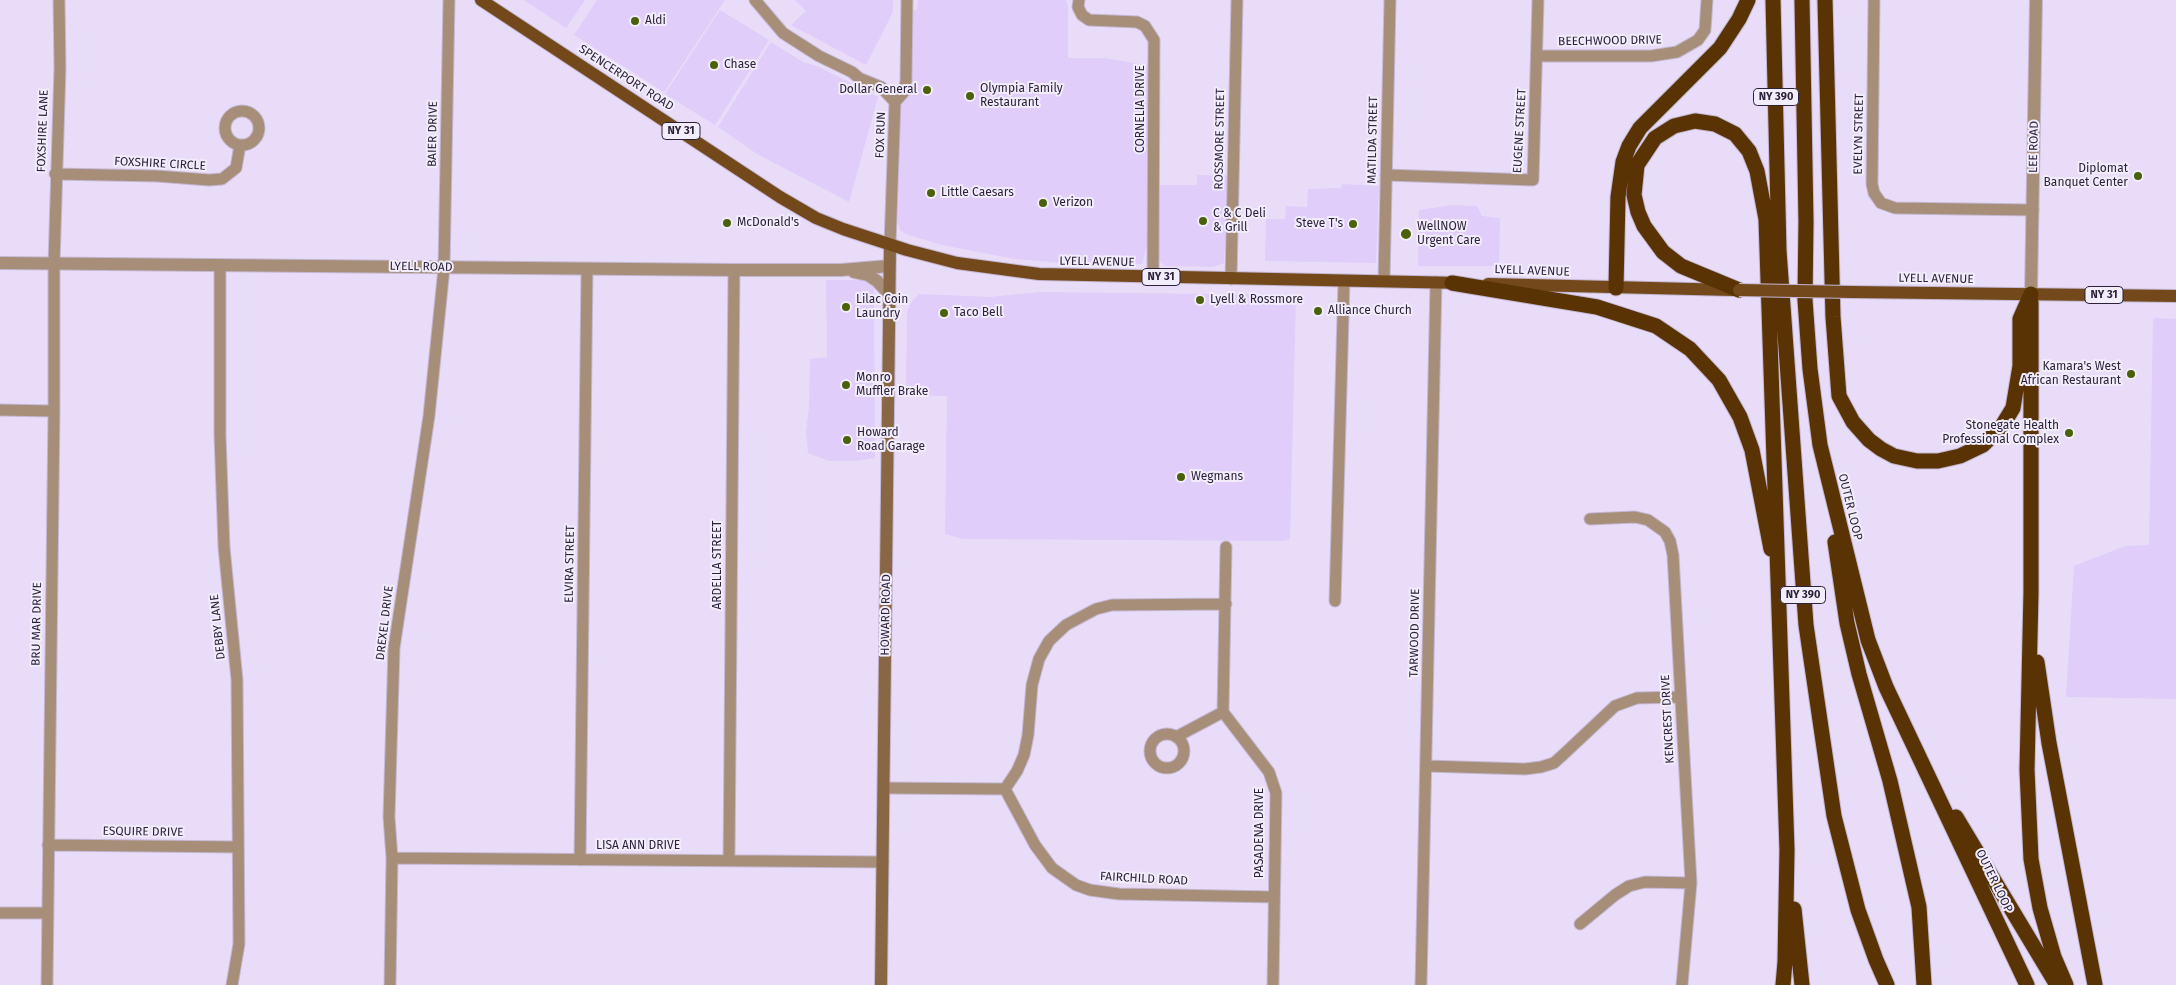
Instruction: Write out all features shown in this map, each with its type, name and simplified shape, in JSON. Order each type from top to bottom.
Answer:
[{"type":"highway","points":[[1616,288],[1618,197],[1623,162],[1629,146],[1640,128],[1720,48],[1739,19],[1748,0]]},
{"type":"highway","name":"NY 390","points":[[1773,0],[1778,251],[1806,625],[1834,816],[1858,910],[1887,985]]},
{"type":"highway","name":"OUTER LOOP","points":[[1802,0],[1806,221],[1805,300],[1810,369],[1820,445],[1868,640],[1886,687],[2027,985]]},
{"type":"highway","points":[[1825,0],[1833,317],[1839,396],[1852,422],[1869,440],[1881,449],[1894,456],[1917,461],[1938,461],[1960,456],[1983,445],[2002,426],[2013,408],[2020,366],[2020,319],[2031,294]]},
{"type":"highway","points":[[1739,290],[1681,266],[1663,252],[1644,226],[1638,212],[1634,196],[1638,165],[1655,138],[1674,126],[1695,121],[1715,124],[1735,134],[1749,151],[1757,171],[1766,219],[1780,595],[1779,656],[1787,850],[1783,985]]},
{"type":"highway","points":[[1766,219],[1778,194]]},
{"type":"highway","points":[[1452,283],[1598,307],[1656,326],[1690,349],[1719,380],[1740,417],[1752,450],[1780,595]]},
{"type":"highway","points":[[2031,294],[2030,593],[2027,770],[2031,859],[2042,916],[2054,957],[2066,985]]},
{"type":"highway","points":[[1820,445],[1847,623],[1859,674],[1890,780],[1918,907],[1924,985]]},
{"type":"highway","points":[[2030,593],[2041,697],[2095,985]]},
{"type":"highway","points":[[1908,737],[2057,985]]},
{"type":"highway","points":[[1787,850],[1802,985]]},
{"type":"main road","name":"SPENCERPORT ROAD","points":[[481,0],[780,197],[816,218],[868,239],[890,245]]},
{"type":"main road","name":"HOWARD ROAD","points":[[881,985],[890,245]]},
{"type":"main road","name":"LYELL AVENUE","points":[[890,245],[957,263],[1016,272],[1616,288],[2176,296]]},
{"type":"street","name":"FOXSHIRE LANE","points":[[54,264],[55,174],[60,68],[59,0]]},
{"type":"street","name":"BAIER DRIVE","points":[[444,268],[448,0]]},
{"type":"street","points":[[755,0],[783,33],[819,56],[852,72],[859,78],[881,87],[895,102]]},
{"type":"street","name":"FOX RUN","points":[[890,245],[895,102],[904,92],[906,81],[907,0]]},
{"type":"street","name":"CORNELIA DRIVE","points":[[1078,0],[1078,7],[1082,15],[1089,20],[1137,22],[1145,26],[1154,40],[1153,277]]},
{"type":"street","name":"ROSSMORE STREET","points":[[1231,279],[1237,0]]},
{"type":"street","name":"MATILDA STREET","points":[[1384,281],[1390,0]]},
{"type":"street","name":"EUGENE STREET","points":[[1386,175],[1533,180],[1538,0]]},
{"type":"street","name":"BEECHWOOD DRIVE","points":[[1537,56],[1651,56],[1677,52],[1698,40],[1705,30],[1707,0]]},
{"type":"street","name":"EVELYN STREET","points":[[1874,0],[1872,184],[1874,193],[1881,203],[1895,208],[2033,210]]},
{"type":"street","name":"LEE ROAD","points":[[2031,294],[2036,0]]},
{"type":"street","name":"FOXSHIRE CIRCLE","points":[[55,174],[222,179],[236,168],[240,145]]},
{"type":"street","name":"LYELL ROAD","points":[[0,263],[734,270],[841,270],[889,266]]},
{"type":"street","name":"BRU MAR DRIVE","points":[[46,985],[54,411],[54,264]]},
{"type":"street","name":"DEBBY LANE","points":[[220,265],[220,435],[224,547],[237,680],[239,944],[232,985]]},
{"type":"street","name":"DREXEL DRIVE","points":[[390,985],[392,858],[390,818],[394,648],[429,416],[444,268]]},
{"type":"street","name":"ELVIRA STREET","points":[[580,860],[587,269]]},
{"type":"street","name":"ARDELLA STREET","points":[[729,860],[734,270]]},
{"type":"street","name":"LYELL ROAD","points":[[841,270],[868,275],[877,281],[888,294]]},
{"type":"street","points":[[1336,601],[1344,281]]},
{"type":"street","name":"TARWOOD DRIVE","points":[[1421,985],[1436,282]]},
{"type":"street","points":[[0,410],[54,411]]},
{"type":"street","name":"KENCREST DRIVE","points":[[1590,519],[1635,517],[1648,520],[1658,526],[1670,541],[1673,555],[1691,883],[1682,985]]},
{"type":"street","points":[[1176,737],[1223,712],[1226,547]]},
{"type":"street","points":[[884,788],[1005,789],[1017,771],[1024,755],[1028,735],[1032,685],[1039,659],[1049,641],[1066,625],[1088,612],[1112,605],[1226,604]]},
{"type":"street","points":[[1426,766],[1525,769],[1541,767],[1554,762],[1565,753],[1615,706],[1637,698],[1680,697]]},
{"type":"street","name":"PASADENA DRIVE","points":[[1223,712],[1274,781],[1276,792],[1273,985]]},
{"type":"street","name":"FAIRCHILD ROAD","points":[[1005,789],[1042,856],[1052,868],[1076,885],[1090,890],[1119,894],[1274,897]]},
{"type":"street","name":"ESQUIRE DRIVE","points":[[48,844],[238,847]]},
{"type":"street","name":"LISA ANN DRIVE","points":[[392,858],[883,862]]},
{"type":"street","points":[[1580,924],[1629,886],[1645,882],[1691,883]]},
{"type":"street","points":[[0,913],[47,913]]},
{"type":"shaded area","points":[[524,0],[585,0],[566,28]]},
{"type":"shaded area","points":[[597,0],[725,0],[664,92],[574,35]]},
{"type":"shaded area","points":[[795,0],[893,0],[893,12],[866,65],[791,25],[806,11]]},
{"type":"shaded area","points":[[918,0],[1066,0],[1068,6],[1068,58],[1105,58],[1150,66],[1148,242],[1142,264],[1072,264],[1015,259],[942,245],[906,234],[900,230],[898,222],[902,11],[917,10]]},
{"type":"shaded area","points":[[720,10],[769,40],[715,125],[665,94]]},
{"type":"shaded area","points":[[771,42],[803,62],[819,67],[878,97],[849,202],[757,154],[718,127]]},
{"type":"shaded area","points":[[1197,175],[1229,176],[1224,263],[1214,267],[1165,266],[1158,260],[1158,185],[1197,185]]},
{"type":"shaded area","points":[[1342,184],[1379,186],[1376,263],[1265,261],[1266,219],[1285,219],[1286,206],[1307,207],[1308,189],[1341,188]]},
{"type":"shaded area","points":[[1452,205],[1477,206],[1482,216],[1500,218],[1499,266],[1418,266],[1419,210]]},
{"type":"shaded area","points":[[826,280],[864,280],[874,288],[875,458],[855,461],[829,461],[808,453],[806,432],[809,408],[810,359],[827,357]]},
{"type":"shaded area","points":[[1040,292],[1296,295],[1290,539],[1283,541],[963,539],[945,534],[947,396],[906,395],[907,312],[912,301],[919,294],[990,297]]},
{"type":"shaded area","points":[[2153,318],[2176,319],[2176,699],[2066,697],[2074,566],[2125,546],[2149,545]]},
{"type":"place","name":"Aldi","points":[[635,21]]},
{"type":"place","name":"Chase","points":[[714,65]]},
{"type":"place","name":"Dollar General","points":[[927,90]]},
{"type":"place","name":"Olympia Family Restaurant","points":[[970,96]]},
{"type":"place","name":"Diplomat Banquet Center","points":[[2138,176]]},
{"type":"place","name":"Little Caesars","points":[[931,193]]},
{"type":"place","name":"Verizon","points":[[1043,203]]},
{"type":"place","name":"C & C Deli & Grill","points":[[1203,221]]},
{"type":"place","name":"McDonald's","points":[[727,223]]},
{"type":"place","name":"Steve T's","points":[[1353,224]]},
{"type":"place","name":"WellNOW Urgent Care","points":[[1406,234]]},
{"type":"place","name":"Lyell & Rossmore","points":[[1200,300]]},
{"type":"place","name":"Lilac Coin Laundry","points":[[846,307]]},
{"type":"place","name":"Alliance Church","points":[[1318,311]]},
{"type":"place","name":"Taco Bell","points":[[944,313]]},
{"type":"place","name":"Kamara's West African Restaurant","points":[[2131,374]]},
{"type":"place","name":"Monro Muffler Brake","points":[[846,385]]},
{"type":"place","name":"Stonegate Health Professional Complex","points":[[2069,433]]},
{"type":"place","name":"Howard Road Garage","points":[[847,440]]},
{"type":"place","name":"Wegmans","points":[[1181,477]]}]
